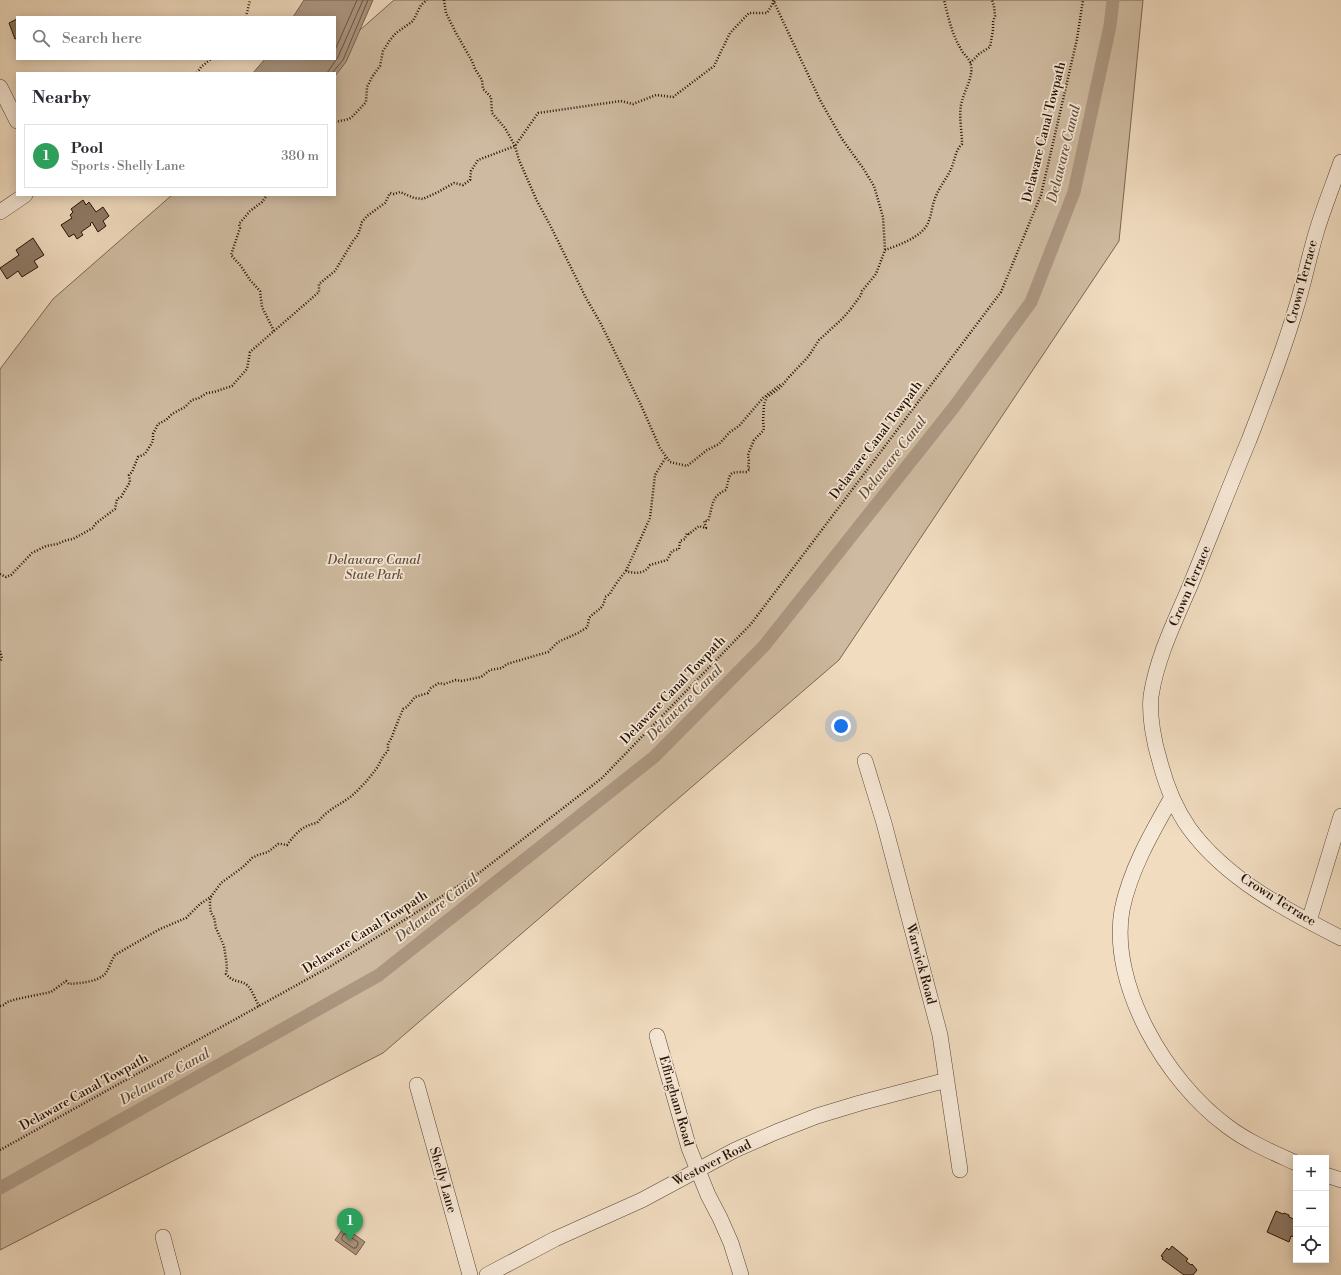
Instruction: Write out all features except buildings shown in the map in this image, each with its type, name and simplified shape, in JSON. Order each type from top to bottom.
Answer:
[{"type":"street","points":[[0,87],[16,119]]},
{"type":"street","name":"Crown Terrace","points":[[1340,164],[1316,232],[1297,307],[1282,354],[1164,648],[1156,672],[1151,698],[1153,731],[1159,761],[1172,797],[1189,827],[1220,862],[1264,894],[1341,938]]},
{"type":"street","points":[[0,212],[24,196]]},
{"type":"street","name":"Warwick Road","points":[[864,761],[884,823],[940,1035],[960,1170]]},
{"type":"street","points":[[1172,797],[1136,868],[1128,887],[1122,911],[1120,930],[1122,954],[1132,992],[1139,1013],[1153,1043],[1172,1071],[1186,1088],[1209,1112],[1239,1134],[1264,1149],[1293,1162]]},
{"type":"street","points":[[1309,921],[1341,816]]},
{"type":"street","name":"Effingham Road","points":[[657,1036],[688,1148],[731,1243],[740,1275]]},
{"type":"street","name":"Westover Road","points":[[487,1275],[555,1240],[636,1202],[735,1150],[776,1132],[817,1116],[947,1080]]},
{"type":"street","name":"Shelly Lane","points":[[417,1085],[470,1275]]},
{"type":"street","points":[[1329,1176],[1341,1180]]},
{"type":"street","points":[[163,1237],[173,1275]]},
{"type":"path","points":[[246,16],[250,0]]},
{"type":"path","points":[[336,122],[349,119],[366,102],[367,87],[380,66],[383,51],[396,33],[413,21],[421,5],[428,0]]},
{"type":"path","points":[[444,0],[446,13],[482,80],[483,89],[491,97],[492,113],[505,128],[515,146],[519,160],[537,201],[586,298],[601,324],[653,433],[670,462],[687,466],[707,450],[719,444],[730,432],[739,426],[763,398],[788,377],[808,357],[819,340],[832,330],[861,295],[862,291],[876,274],[885,250],[883,217],[874,186],[842,139],[820,100],[774,0]]},
{"type":"path","points":[[0,574],[6,577],[11,575],[32,553],[46,546],[67,540],[73,540],[93,528],[95,524],[115,509],[117,499],[121,497],[130,482],[129,475],[132,472],[138,457],[145,454],[153,441],[153,434],[158,424],[185,407],[192,400],[207,393],[232,386],[247,369],[250,352],[319,292],[319,284],[335,271],[358,235],[362,222],[367,216],[385,203],[390,193],[394,194],[400,192],[414,198],[424,199],[454,183],[463,185],[470,180],[471,171],[478,160],[515,146],[538,113],[620,101],[633,104],[656,95],[673,97],[714,66],[730,33],[749,13],[767,13],[774,0]]},
{"type":"path","points":[[885,250],[893,248],[924,230],[928,223],[936,196],[949,174],[957,149],[962,144],[962,101],[967,90],[970,74],[970,62],[960,49],[948,18],[944,0]]},
{"type":"path","points":[[970,62],[990,47],[995,16],[992,0]]},
{"type":"path","name":"Delaware Canal Towpath","points":[[0,1150],[331,966],[479,873],[602,778],[751,624],[1001,292],[1041,195],[1077,39],[1083,0]]},
{"type":"path","points":[[198,72],[210,60]]},
{"type":"path","points":[[266,196],[239,224],[240,228],[231,255],[260,291],[262,307],[274,330]]},
{"type":"path","points":[[626,571],[641,573],[650,565],[667,560],[672,551],[679,548],[680,541],[685,539],[686,533],[689,534],[700,526],[706,528],[704,521],[709,519],[711,505],[721,492],[726,490],[730,475],[735,472],[747,472],[750,469],[748,468],[748,455],[754,440],[763,431],[763,414],[767,397],[780,388],[788,377]]},
{"type":"path","points":[[259,1006],[250,988],[242,983],[232,980],[226,974],[227,967],[224,946],[216,928],[210,906],[210,898],[220,883],[243,867],[258,854],[268,852],[278,844],[287,845],[291,838],[299,831],[309,824],[317,823],[326,812],[353,795],[378,767],[380,760],[388,751],[388,744],[403,709],[407,707],[415,697],[428,692],[439,683],[444,684],[456,680],[461,681],[481,676],[490,670],[502,668],[507,664],[548,652],[558,642],[586,628],[589,618],[598,612],[604,603],[605,597],[610,594],[620,580],[622,574],[626,571],[650,518],[655,475],[666,457]]},
{"type":"path","points":[[0,651],[2,658],[0,662]]},
{"type":"path","points":[[0,1006],[17,999],[51,992],[66,981],[69,984],[98,979],[106,972],[115,955],[160,929],[186,918],[200,904],[212,896]]},
{"type":"green space","name":"Delaware Canal State Park","points":[[394,0],[1143,0],[1119,241],[839,660],[383,1053],[0,1250],[0,369],[53,299],[171,196],[336,196],[336,51]]},
{"type":"water","points":[[304,0],[373,0],[346,62],[336,75],[336,72],[254,72],[264,60],[336,60],[336,16],[294,16]]},
{"type":"water","points":[[344,1227],[365,1242],[356,1255],[335,1240]]},
{"type":"waterway","name":"Delaware Canal","points":[[0,1188],[379,975],[654,757],[764,646],[954,407],[1031,302],[1074,192],[1110,26],[1113,0]]},
{"type":"place","name":"Pool","points":[[350,1241]]}]
